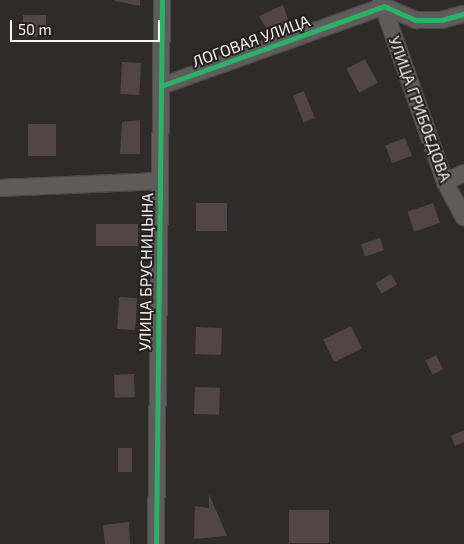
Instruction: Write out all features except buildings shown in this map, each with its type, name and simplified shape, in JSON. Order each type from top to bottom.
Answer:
[{"type":"street","name":"УЛИЦА БРУСНИЦЫНА","points":[[156,544],[162,0]]},
{"type":"street","name":"ЛОГОВАЯ УЛИЦА","points":[[161,86],[382,3]]},
{"type":"street","points":[[382,3],[416,20],[441,20],[464,14]]},
{"type":"street","name":"УЛИЦА ГРИБОЕДОВА","points":[[382,3],[445,182],[464,217]]},
{"type":"street","points":[[445,182],[464,173]]},
{"type":"street","points":[[0,188],[159,181]]},
{"type":"cycle path","points":[[156,544],[162,0]]},
{"type":"cycle path","points":[[161,86],[384,6],[416,20],[441,20],[464,14]]}]
